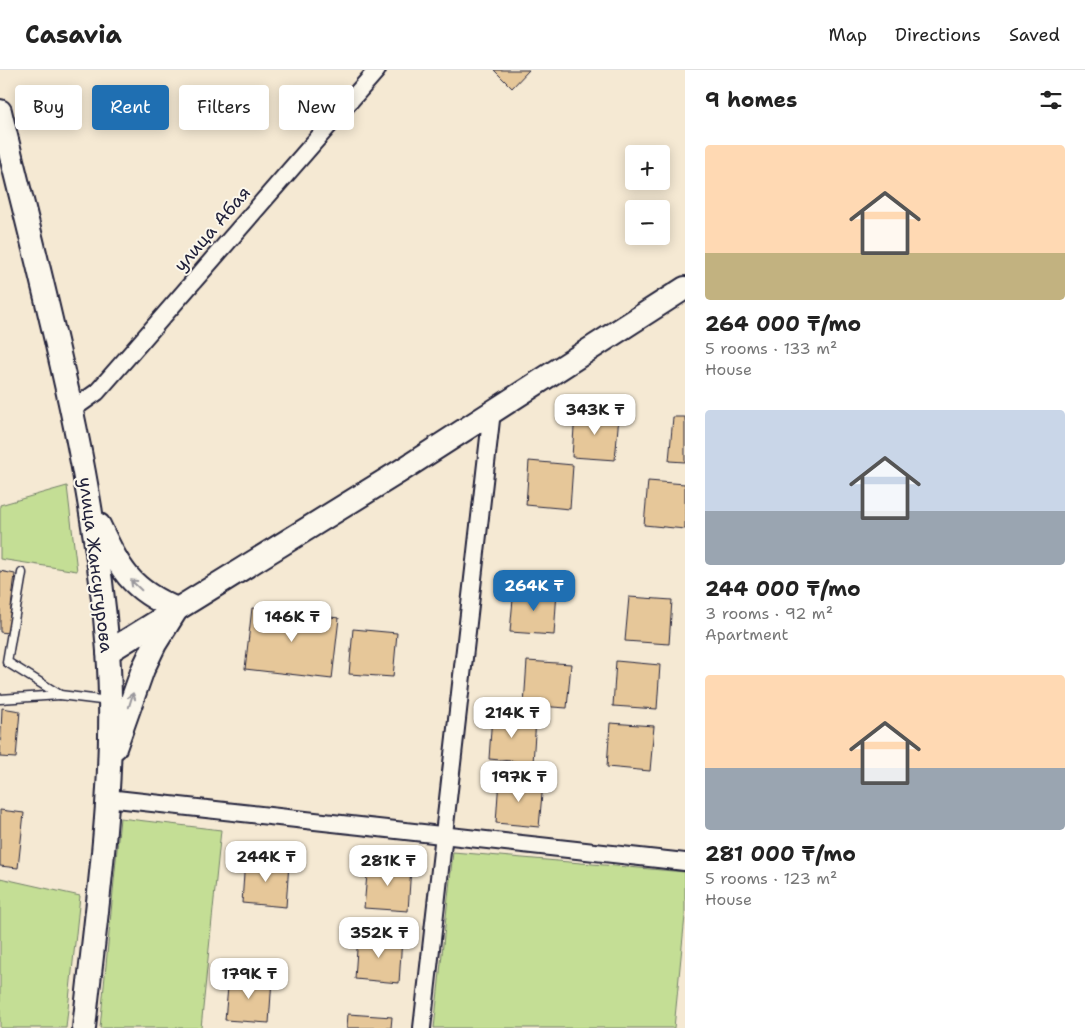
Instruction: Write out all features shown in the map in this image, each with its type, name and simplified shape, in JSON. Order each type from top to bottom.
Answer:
[{"type":"main road","name":"улица Жансугурова","points":[[0,111],[73,409],[91,508],[108,652],[110,763],[84,1028]]},
{"type":"main road","points":[[108,652],[685,288]]},
{"type":"main road","points":[[91,508],[111,550],[136,586],[154,600],[177,609]]},
{"type":"main road","points":[[110,763],[143,669],[155,644],[177,609]]},
{"type":"street","name":"улица Абая","points":[[73,409],[97,392],[376,70]]},
{"type":"street","points":[[422,1028],[492,411]]},
{"type":"street","points":[[107,798],[685,862]]},
{"type":"lane","points":[[22,572],[7,662],[60,696]]},
{"type":"lane","points":[[0,699],[60,696],[109,701]]},
{"type":"green space","points":[[67,486],[77,571],[0,559],[0,505]]},
{"type":"green space","points":[[120,818],[221,830],[201,1028],[100,1028]]},
{"type":"green space","points":[[453,852],[685,872],[685,916],[674,1028],[434,1028]]},
{"type":"green space","points":[[0,878],[80,896],[66,1028],[0,1028]]},
{"type":"building","points":[[494,70],[529,70],[512,88]]},
{"type":"building","points":[[575,413],[619,416],[615,460],[572,457]]},
{"type":"building","points":[[673,417],[685,417],[685,462],[669,461]]},
{"type":"building","points":[[529,461],[573,465],[570,509],[526,505]]},
{"type":"building","points":[[648,481],[685,484],[685,529],[644,525]]},
{"type":"building","points":[[0,571],[15,574],[8,633],[0,632]]},
{"type":"building","points":[[514,588],[557,591],[554,635],[510,632]]},
{"type":"building","points":[[629,597],[672,600],[669,644],[625,641]]},
{"type":"building","points":[[252,608],[339,618],[332,679],[245,669]]},
{"type":"building","points":[[353,629],[397,633],[393,677],[349,674]]},
{"type":"building","points":[[527,661],[571,664],[567,708],[524,705]]},
{"type":"building","points":[[616,661],[660,665],[657,709],[613,706]]},
{"type":"building","points":[[2,708],[20,711],[16,758],[0,757]]},
{"type":"building","points":[[492,715],[536,719],[533,763],[489,759]]},
{"type":"building","points":[[610,723],[654,726],[650,771],[607,767]]},
{"type":"building","points":[[499,779],[543,783],[539,827],[496,823]]},
{"type":"building","points":[[0,810],[24,813],[18,868],[0,866]]},
{"type":"building","points":[[245,859],[289,863],[286,907],[242,903]]},
{"type":"building","points":[[368,863],[411,867],[408,911],[364,908]]},
{"type":"building","points":[[358,935],[402,938],[399,983],[355,979]]},
{"type":"building","points":[[229,976],[272,979],[269,1023],[225,1020]]},
{"type":"building","points":[[348,1014],[392,1017],[391,1028],[347,1028]]}]
